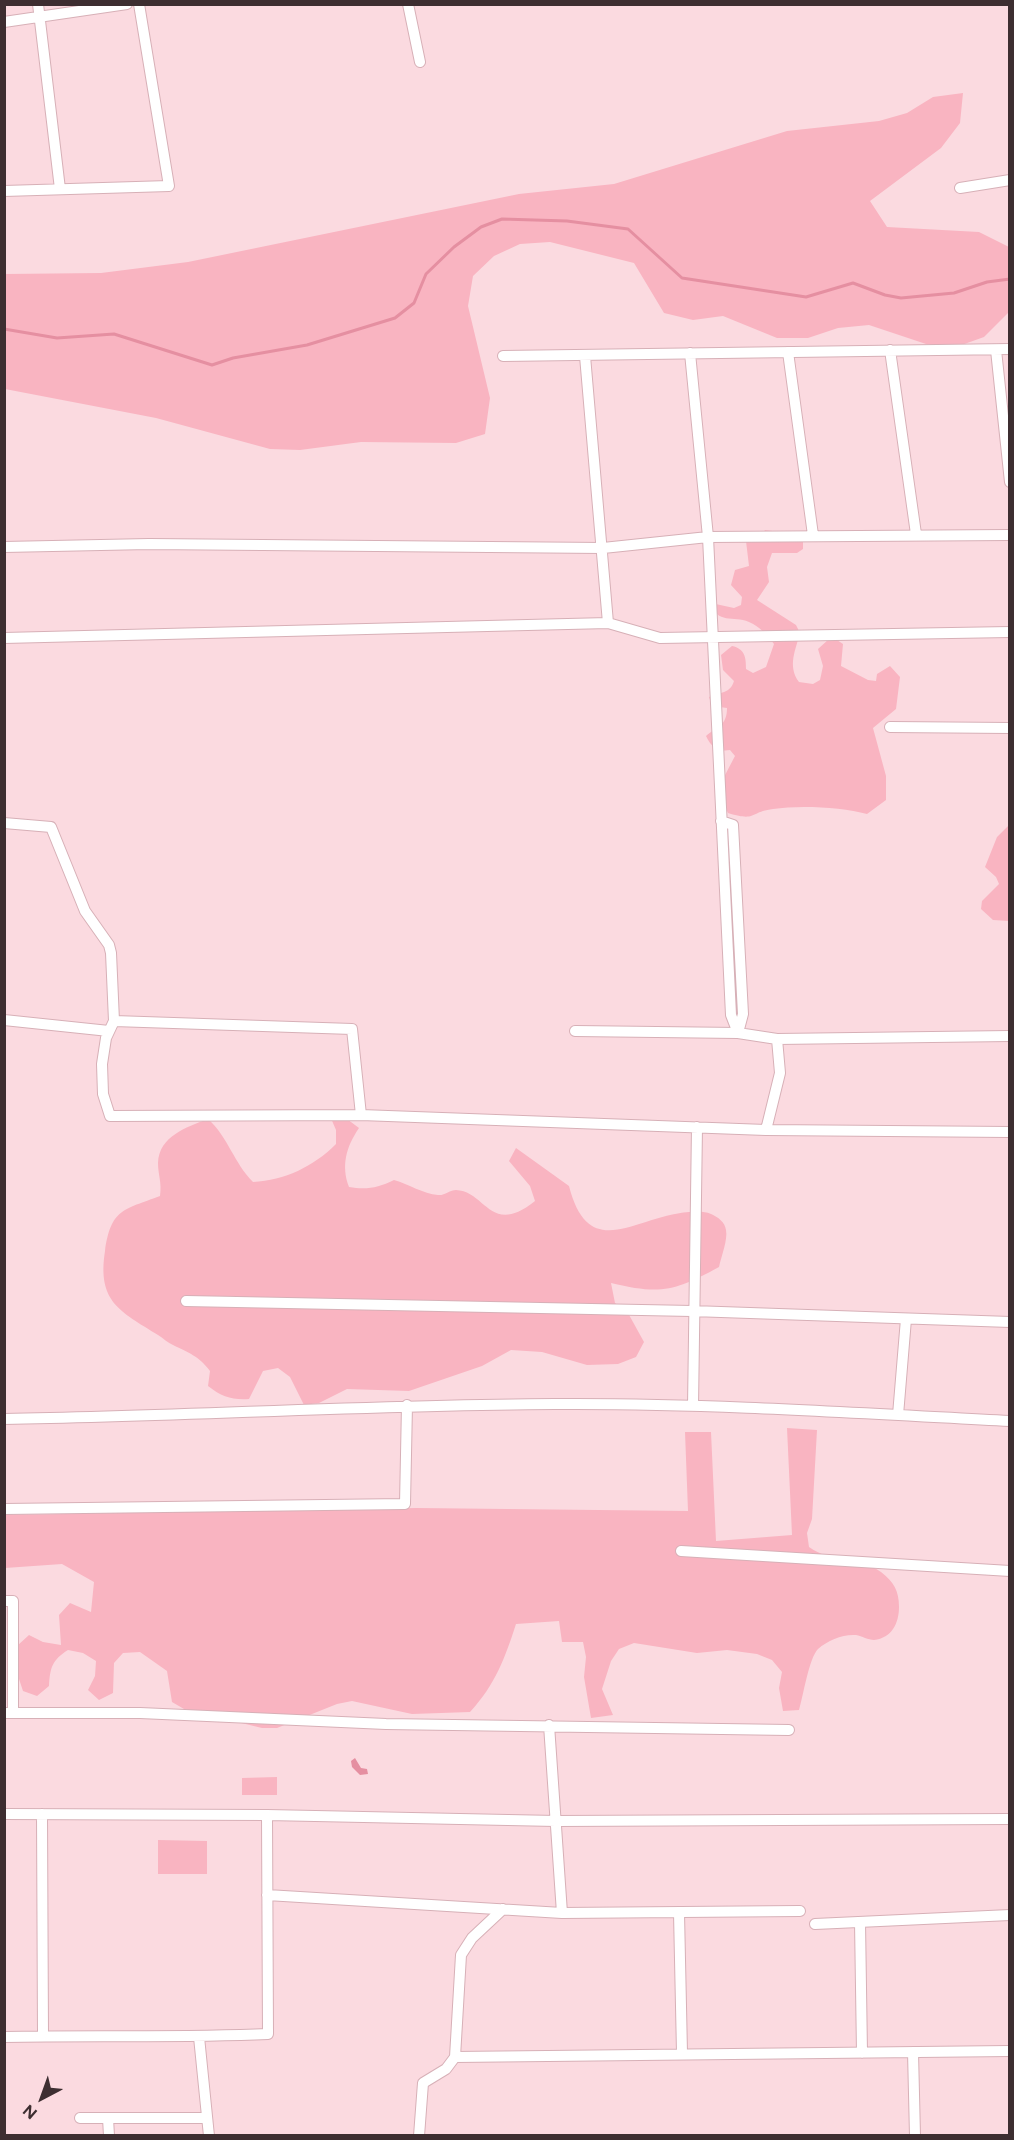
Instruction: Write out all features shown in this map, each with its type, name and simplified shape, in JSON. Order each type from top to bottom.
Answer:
[{"type":"street","points":[[4,22],[39,10],[127,4]]},
{"type":"street","points":[[4,191],[169,186],[139,4]]},
{"type":"street","points":[[408,4],[420,62]]},
{"type":"street","points":[[39,10],[60,189]]},
{"type":"street","points":[[960,188],[1010,180]]},
{"type":"street","points":[[503,356],[1010,349]]},
{"type":"street","points":[[890,350],[916,534]]},
{"type":"street","points":[[996,350],[1010,482]]},
{"type":"street","points":[[788,352],[813,535]]},
{"type":"street","points":[[690,353],[708,537],[731,1015],[738,1034]]},
{"type":"street","points":[[585,356],[608,623]]},
{"type":"street","points":[[4,547],[149,544],[603,548],[708,537],[1010,535]]},
{"type":"street","points":[[4,638],[608,623],[660,638],[1010,632]]},
{"type":"street","points":[[890,727],[1010,728]]},
{"type":"street","points":[[721,821],[733,825],[743,1020],[738,1034]]},
{"type":"street","points":[[4,823],[45,824],[53,830],[85,911],[108,945],[111,1026],[102,1064],[103,1094],[110,1116],[361,1115],[766,1130],[1010,1132]]},
{"type":"street","points":[[4,1020],[111,1026],[352,1029],[361,1115]]},
{"type":"street","points":[[575,1031],[738,1034],[777,1039],[1010,1036]]},
{"type":"street","points":[[766,1130],[780,1073],[777,1039]]},
{"type":"street","points":[[693,1406],[692,1311],[697,1127]]},
{"type":"street","points":[[186,1301],[692,1311],[1010,1322]]},
{"type":"street","points":[[898,1415],[906,1318]]},
{"type":"street","points":[[4,1509],[405,1504],[407,1405]]},
{"type":"street","points":[[4,1419],[184,1416],[407,1405],[693,1406],[1010,1421]]},
{"type":"street","points":[[681,1551],[1010,1571]]},
{"type":"street","points":[[4,1601],[13,1601],[8,1713],[140,1713],[386,1724],[789,1730]]},
{"type":"street","points":[[549,1725],[562,1913]]},
{"type":"street","points":[[4,1814],[267,1815],[556,1821],[1010,1819]]},
{"type":"street","points":[[42,1814],[43,2036]]},
{"type":"street","points":[[4,2037],[199,2037],[268,2034],[267,1815]]},
{"type":"street","points":[[267,1895],[562,1913],[800,1911]]},
{"type":"street","points":[[420,2136],[423,2084],[446,2069],[455,2057],[458,2041],[461,1955],[472,1938],[503,1909]]},
{"type":"street","points":[[679,1913],[682,2054]]},
{"type":"street","points":[[815,1924],[1010,1915]]},
{"type":"street","points":[[860,1922],[862,2053]]},
{"type":"street","points":[[199,2037],[209,2136]]},
{"type":"street","points":[[455,2057],[1010,2051]]},
{"type":"street","points":[[913,2052],[915,2136]]},
{"type":"street","points":[[80,2118],[207,2118]]},
{"type":"street","points":[[108,2118],[109,2136]]},
{"type":"shaded area","points":[[963,93],[960,123],[941,148],[870,201],[887,227],[979,232],[1009,247],[1009,312],[984,337],[956,347],[926,344],[869,325],[838,328],[808,338],[777,338],[723,316],[693,320],[664,313],[634,263],[550,242],[520,244],[494,256],[473,276],[468,306],[490,398],[485,434],[456,443],[361,442],[300,450],[270,449],[156,418],[5,389],[5,274],[101,273],[188,262],[519,194],[614,184],[787,131],[879,121],[907,113],[933,97]]},
{"type":"shaded area","points":[[765,530],[803,535],[803,549],[797,553],[772,553],[767,567],[769,582],[757,600],[796,625],[800,633],[793,664],[795,676],[799,682],[813,684],[820,680],[823,666],[818,649],[829,639],[843,644],[841,666],[868,680],[876,681],[877,674],[890,666],[900,677],[896,709],[873,728],[886,776],[886,800],[867,814],[833,808],[795,807],[765,810],[744,817],[728,813],[726,809],[724,777],[735,756],[730,750],[715,748],[706,736],[721,725],[727,714],[727,708],[712,706],[709,697],[727,690],[734,681],[723,670],[721,655],[732,646],[740,649],[745,657],[746,669],[753,673],[766,667],[774,644],[763,631],[753,624],[721,617],[711,603],[734,608],[741,605],[742,597],[731,585],[735,570],[749,566],[746,541],[760,536]]},
{"type":"shaded area","points":[[1009,825],[1009,921],[993,920],[981,909],[982,901],[999,884],[996,877],[985,867],[997,837]]},
{"type":"shaded area","points":[[730,884],[741,1018],[736,1020]]},
{"type":"shaded area","points":[[330,1116],[347,1119],[359,1128],[346,1157],[345,1172],[349,1187],[372,1188],[394,1180],[432,1194],[440,1195],[456,1190],[475,1197],[498,1214],[508,1215],[520,1211],[535,1201],[530,1186],[509,1161],[516,1148],[569,1186],[578,1210],[589,1224],[602,1230],[616,1230],[669,1215],[689,1212],[711,1214],[721,1220],[726,1230],[719,1267],[679,1286],[656,1290],[611,1283],[615,1303],[628,1313],[644,1342],[636,1357],[618,1364],[587,1365],[542,1352],[511,1350],[482,1366],[409,1391],[347,1389],[319,1403],[304,1405],[290,1377],[278,1368],[263,1371],[249,1399],[237,1399],[223,1395],[208,1386],[210,1371],[202,1362],[133,1319],[114,1303],[108,1294],[103,1268],[111,1227],[115,1219],[128,1208],[160,1196],[158,1163],[160,1154],[169,1139],[183,1129],[208,1119],[221,1134],[246,1175],[253,1182],[265,1181],[308,1166],[336,1144],[336,1130]]},
{"type":"shaded area","points":[[787,1428],[817,1430],[812,1519],[807,1533],[809,1547],[826,1555],[864,1564],[881,1572],[895,1587],[899,1601],[896,1624],[890,1633],[880,1639],[874,1640],[856,1635],[846,1636],[831,1640],[818,1649],[809,1669],[799,1710],[783,1711],[779,1688],[782,1672],[772,1660],[757,1654],[727,1650],[697,1653],[634,1643],[619,1649],[611,1661],[602,1689],[613,1715],[591,1718],[584,1677],[586,1657],[583,1642],[562,1642],[559,1621],[516,1624],[498,1671],[486,1692],[470,1712],[412,1714],[352,1701],[337,1704],[277,1728],[262,1728],[184,1709],[172,1702],[167,1671],[140,1652],[123,1653],[114,1663],[113,1693],[99,1700],[88,1690],[95,1676],[96,1661],[83,1653],[68,1650],[58,1657],[51,1669],[49,1686],[37,1696],[23,1691],[18,1676],[17,1646],[29,1635],[43,1642],[61,1645],[59,1615],[70,1603],[91,1612],[94,1582],[62,1564],[5,1568],[5,1515],[417,1508],[688,1511],[685,1432],[711,1432],[716,1541],[792,1535]]},
{"type":"shaded area","points":[[355,1758],[361,1768],[367,1769],[368,1774],[360,1775],[352,1767],[351,1761]]},
{"type":"shaded area","points":[[277,1777],[277,1795],[242,1795],[242,1778]]},
{"type":"shaded area","points":[[158,1840],[207,1841],[207,1874],[158,1874]]},
{"type":"waterway","points":[[4,329],[57,338],[114,334],[212,365],[233,358],[307,345],[395,318],[414,303],[426,274],[454,247],[481,227],[502,219],[567,221],[628,229],[682,278],[806,297],[853,283],[885,295],[901,298],[954,293],[987,282],[1010,279]]}]
